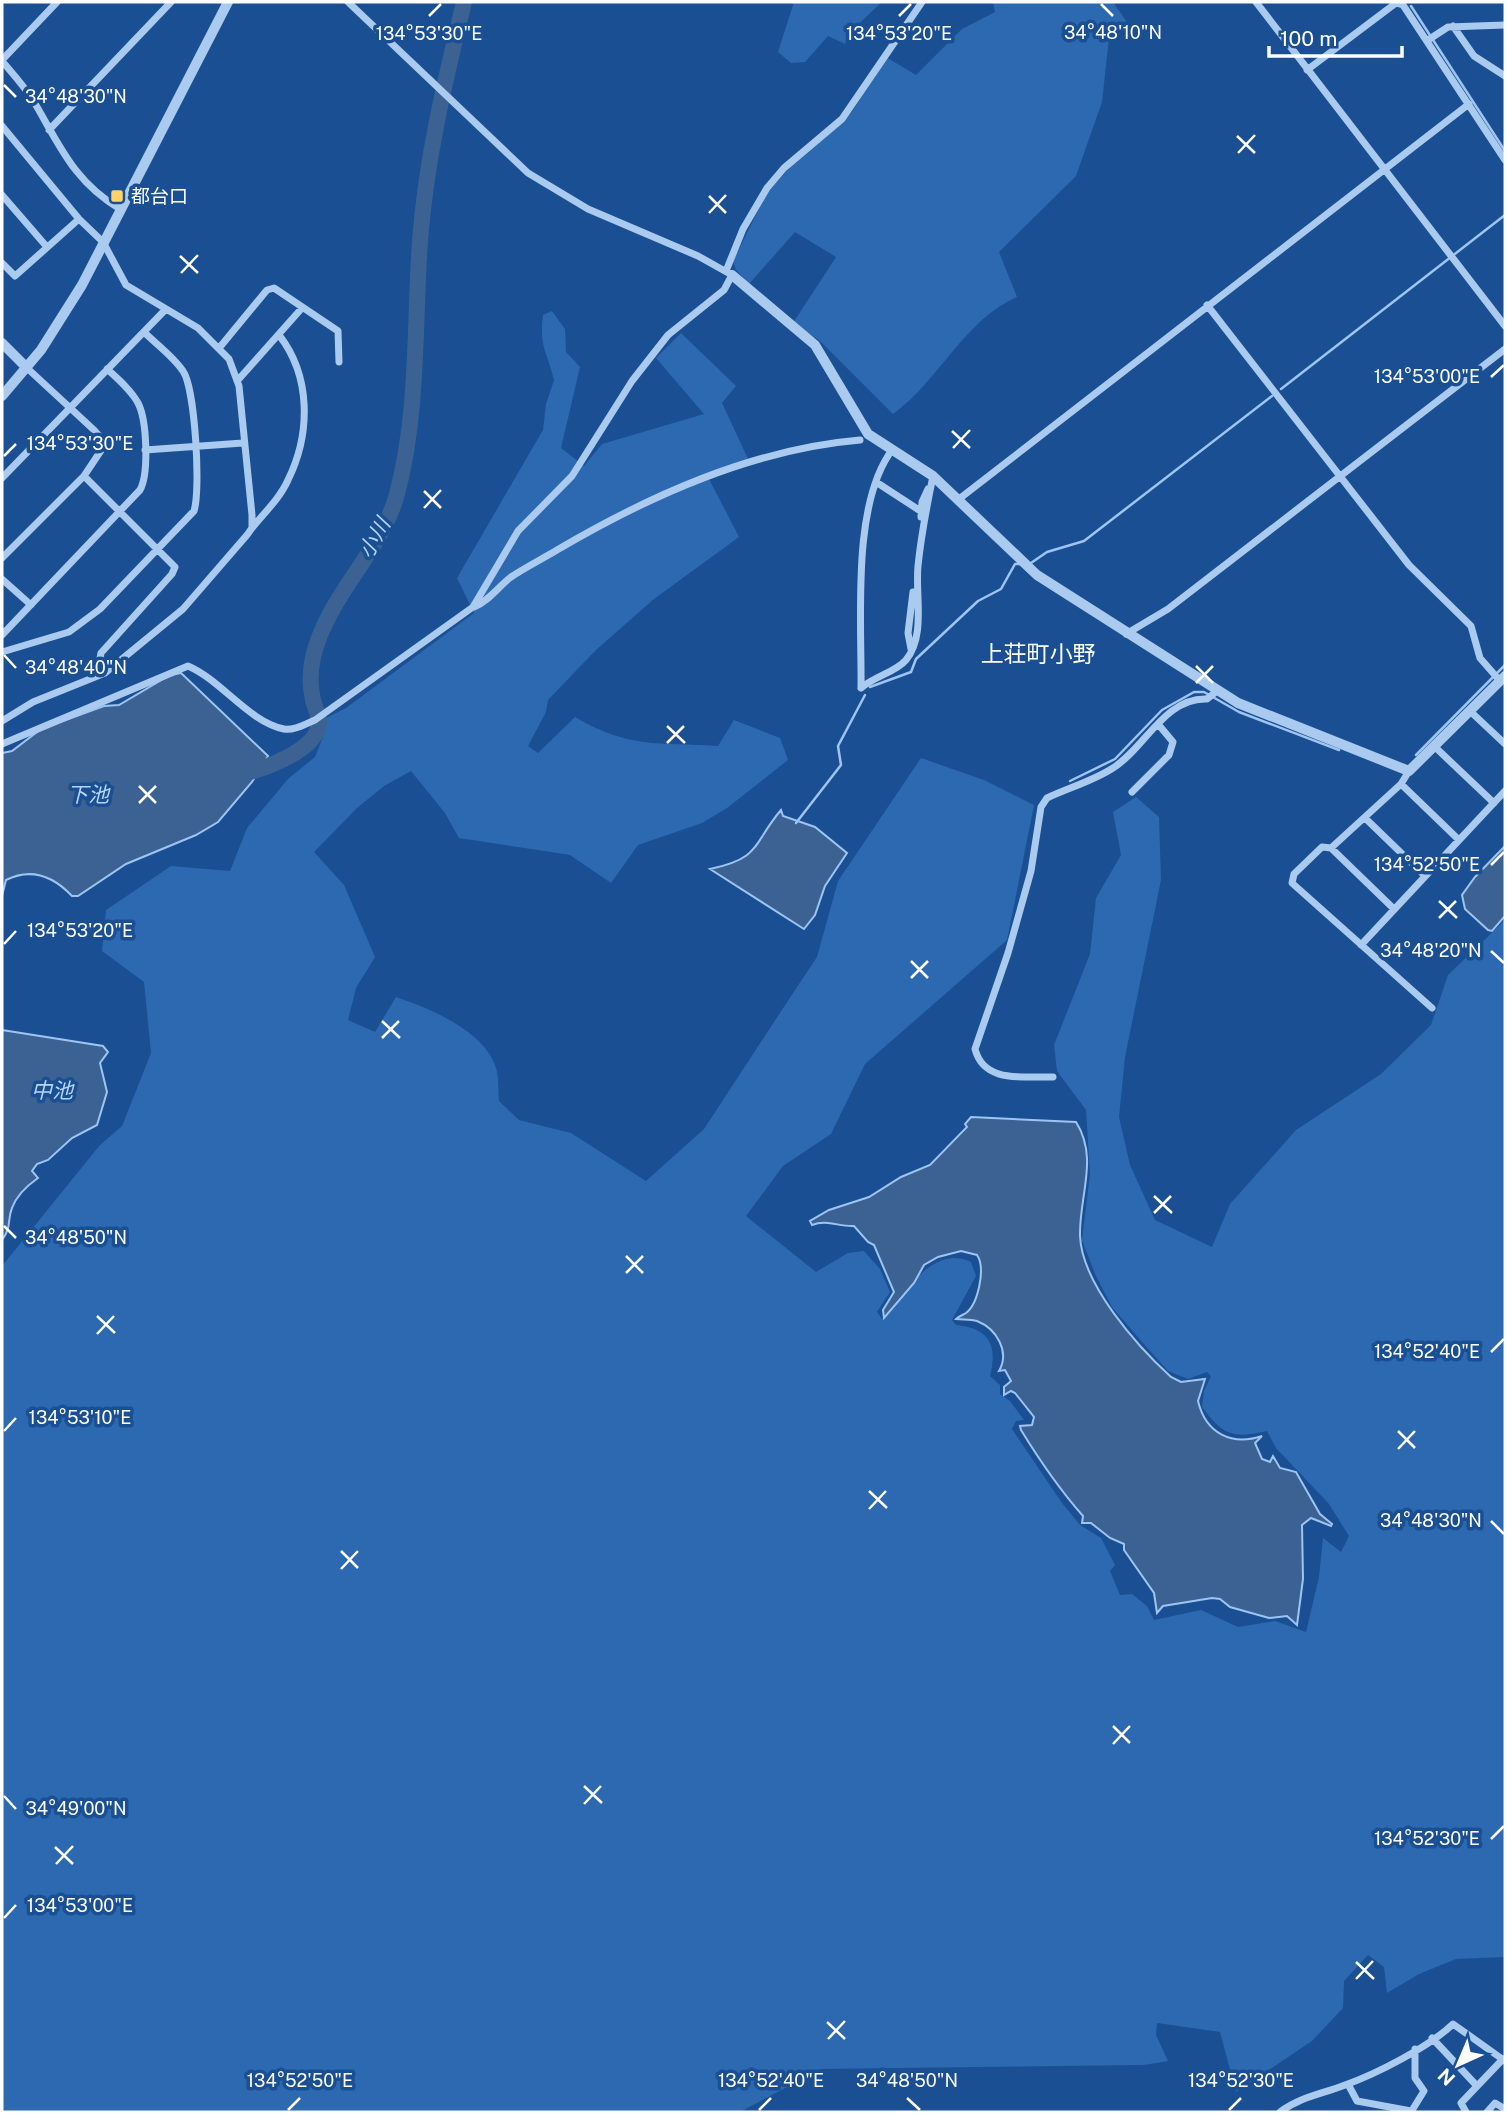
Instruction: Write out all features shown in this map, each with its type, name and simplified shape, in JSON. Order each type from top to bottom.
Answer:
[{"type":"street","points":[[57,2],[2,61],[32,98],[73,169],[88,185],[120,209]]},
{"type":"street","points":[[49,130],[171,2]]},
{"type":"street","points":[[2,396],[27,368],[82,285],[228,2]]},
{"type":"street","points":[[348,2],[528,173],[588,209],[645,232],[729,273],[816,345],[868,435],[959,499],[1037,575],[1217,691],[1312,734],[1409,771]]},
{"type":"street","points":[[474,607],[518,531],[572,476],[632,381],[668,335],[724,290],[743,229],[767,188],[784,168],[842,119],[922,2]]},
{"type":"street","points":[[1256,2],[1505,326]]},
{"type":"street","points":[[1307,70],[1396,3],[1403,5],[1431,38],[1505,160]]},
{"type":"street","points":[[1431,38],[1453,26],[1505,25]]},
{"type":"street","points":[[1453,26],[1474,56],[1505,76]]},
{"type":"street","points":[[959,499],[1469,104]]},
{"type":"street","points":[[2,126],[79,219],[103,242],[127,285],[198,328],[220,347],[238,380],[251,528]]},
{"type":"street","points":[[2,195],[47,247]]},
{"type":"street","points":[[2,264],[15,276],[79,219]]},
{"type":"street","points":[[220,347],[267,290],[274,288],[338,331],[338,362]]},
{"type":"street","points":[[1207,305],[1409,565],[1467,621],[1480,658],[1503,679],[1409,771],[1401,784],[1331,848]]},
{"type":"street","points":[[238,380],[302,308]]},
{"type":"street","points":[[2,478],[165,310]]},
{"type":"street","points":[[2,652],[69,632],[100,609],[194,511],[198,489],[190,387],[183,371],[144,332]]},
{"type":"street","points":[[2,721],[33,702],[105,673],[183,609],[288,480],[304,429],[305,400],[301,377],[289,348],[279,335]]},
{"type":"street","points":[[2,343],[94,430],[102,442],[100,456],[84,476],[2,558]]},
{"type":"street","points":[[1126,634],[1168,610],[1505,349]]},
{"type":"street","points":[[2,635],[140,490],[147,477],[137,402],[107,369]]},
{"type":"street","points":[[2,744],[188,666],[204,672],[265,720],[285,730],[295,729],[315,720],[512,577],[609,519],[729,469],[801,448],[860,440]]},
{"type":"street","points":[[145,450],[243,443]]},
{"type":"street","points":[[892,450],[880,466],[862,554],[861,688],[875,676],[895,669],[912,650],[918,608],[917,568],[932,480]]},
{"type":"street","points":[[84,476],[172,561],[175,567],[172,574],[101,653],[99,664],[105,673]]},
{"type":"street","points":[[912,650],[908,633],[924,494],[932,480]]},
{"type":"street","points":[[876,482],[922,512]]},
{"type":"street","points":[[2,579],[31,605]]},
{"type":"street","points":[[1053,1077],[993,1074],[978,1061],[975,1049],[1031,872],[1041,807],[1047,798],[1110,770],[1125,760],[1178,706],[1193,698],[1208,699],[1217,691]]},
{"type":"street","points":[[1471,712],[1505,744]]},
{"type":"street","points":[[1132,792],[1169,755],[1173,742],[1158,724]]},
{"type":"street","points":[[1435,747],[1494,803]]},
{"type":"street","points":[[1401,784],[1459,840]]},
{"type":"street","points":[[1361,945],[1505,791]]},
{"type":"street","points":[[1365,817],[1425,876]]},
{"type":"street","points":[[1394,909],[1331,848],[1322,847],[1294,874],[1292,883],[1432,1008]]},
{"type":"street","points":[[1280,2112],[1298,2099],[1348,2084],[1415,2049],[1453,2025],[1504,2060],[1461,2103],[1466,2112]]},
{"type":"street","points":[[1432,2038],[1477,2086]]},
{"type":"street","points":[[1348,2084],[1357,2101],[1411,2111],[1424,2091],[1415,2078],[1415,2049]]},
{"type":"street","points":[[1487,2112],[1495,2103],[1505,2109]]},
{"type":"shaded area","points":[[794,2],[882,2],[848,34],[845,44],[828,36],[805,62],[791,63],[778,52]]},
{"type":"shaded area","points":[[993,2],[1113,2],[1131,28],[1109,38],[1102,102],[1076,176],[999,252],[1017,297],[982,320],[924,385],[893,414],[820,341],[793,323],[836,257],[795,232],[749,284],[736,270],[733,261],[767,193],[794,163],[852,112],[886,57],[916,75],[962,29],[995,12]]},
{"type":"shaded area","points":[[552,311],[565,329],[566,352],[580,367],[561,448],[584,466],[602,444],[704,414],[656,358],[681,333],[736,386],[722,403],[750,463],[708,477],[739,537],[654,599],[596,650],[548,700],[546,712],[528,746],[538,753],[575,717],[628,739],[661,744],[718,746],[734,720],[780,738],[788,760],[727,808],[702,823],[638,845],[611,883],[570,855],[459,838],[445,813],[411,771],[384,786],[357,808],[314,852],[344,885],[375,957],[356,988],[348,1020],[375,1032],[396,997],[454,1023],[468,1032],[490,1055],[497,1072],[499,1101],[519,1120],[571,1133],[646,1181],[704,1129],[817,957],[838,881],[921,758],[984,780],[1034,805],[1007,940],[865,1064],[831,1134],[783,1166],[746,1216],[816,1272],[848,1253],[864,1251],[880,1269],[890,1292],[877,1312],[882,1319],[909,1285],[932,1265],[957,1258],[971,1262],[976,1276],[952,1320],[956,1325],[976,1330],[988,1340],[993,1355],[990,1376],[1000,1385],[1000,1394],[1010,1401],[1024,1420],[1016,1421],[1012,1429],[1062,1503],[1080,1525],[1101,1538],[1115,1565],[1110,1571],[1120,1595],[1132,1594],[1147,1606],[1154,1620],[1201,1610],[1238,1627],[1275,1621],[1306,1632],[1319,1577],[1323,1538],[1341,1552],[1349,1536],[1329,1504],[1276,1448],[1267,1431],[1245,1435],[1229,1433],[1209,1416],[1202,1407],[1204,1391],[1211,1376],[1207,1372],[1188,1379],[1168,1371],[1112,1307],[1082,1240],[1090,1174],[1086,1110],[1057,1071],[1054,1045],[1090,954],[1096,898],[1121,855],[1113,812],[1136,797],[1159,817],[1161,880],[1125,1057],[1119,1117],[1130,1165],[1155,1220],[1212,1247],[1230,1204],[1296,1130],[1381,1074],[1431,1025],[1448,975],[1505,920],[1505,1957],[1456,1959],[1419,1974],[1387,1993],[1384,1967],[1368,1955],[1344,1981],[1343,2008],[1312,2041],[1236,2092],[1220,2032],[1157,2023],[1156,2035],[1168,2061],[1144,2065],[821,2069],[740,2112],[2,2112],[2,1266],[100,1145],[122,1126],[151,1053],[144,982],[102,951],[106,910],[171,866],[230,871],[247,828],[288,779],[315,757],[323,737],[324,719],[346,708],[474,613],[457,578],[543,430],[546,404],[554,380],[543,342],[542,326],[543,315]]},
{"type":"water","name":"下池","points":[[181,673],[268,756],[252,782],[218,822],[196,835],[126,864],[78,896],[72,896],[50,879],[25,874],[6,880],[2,896],[2,753],[12,751],[41,729],[104,706],[119,705],[170,675]]},
{"type":"water","points":[[781,810],[783,816],[815,827],[847,853],[825,886],[815,915],[804,929],[710,869],[727,865],[748,854]]},
{"type":"water","points":[[1505,846],[1505,916],[1492,931],[1465,909],[1462,895],[1475,877]]},
{"type":"water","name":"中池","points":[[2,1030],[103,1046],[108,1052],[100,1063],[107,1092],[97,1125],[72,1138],[48,1160],[37,1164],[32,1171],[38,1178],[17,1198],[2,1240]]},
{"type":"water","points":[[971,1117],[1076,1122],[1083,1136],[1087,1163],[1080,1236],[1083,1255],[1101,1294],[1143,1349],[1171,1377],[1181,1382],[1205,1379],[1198,1401],[1207,1422],[1214,1429],[1231,1438],[1251,1439],[1262,1436],[1255,1443],[1262,1459],[1270,1462],[1273,1456],[1280,1468],[1296,1472],[1320,1514],[1332,1524],[1331,1526],[1311,1518],[1302,1525],[1303,1579],[1297,1625],[1287,1616],[1269,1618],[1230,1607],[1220,1599],[1212,1598],[1163,1606],[1157,1613],[1154,1593],[1124,1550],[1124,1544],[1110,1538],[1091,1523],[1082,1523],[1083,1516],[1050,1475],[1021,1430],[1020,1426],[1032,1425],[1034,1417],[1015,1393],[1011,1391],[1004,1395],[1004,1387],[1011,1381],[1005,1370],[999,1371],[1003,1356],[996,1335],[977,1321],[956,1319],[966,1313],[977,1294],[981,1268],[977,1255],[961,1251],[938,1257],[924,1265],[914,1283],[884,1318],[883,1310],[894,1292],[874,1245],[854,1226],[823,1223],[812,1225],[810,1221],[829,1210],[869,1197],[901,1177],[930,1165],[967,1127],[965,1124]]},
{"type":"waterway","name":"小川","points":[[242,774],[263,768],[299,751],[315,734],[319,722],[311,692],[311,676],[316,646],[337,601],[382,531],[397,494],[412,400],[420,241],[427,180],[443,91],[464,2]]},
{"type":"waterway","points":[[1411,6],[1505,151]]},
{"type":"waterway","points":[[1281,389],[1505,215]]},
{"type":"waterway","points":[[1031,563],[1047,552],[1084,541],[1272,396]]},
{"type":"waterway","points":[[870,687],[911,672],[916,659],[978,601],[1001,589],[1015,564],[1021,564]]},
{"type":"waterway","points":[[1416,755],[1505,665]]},
{"type":"waterway","points":[[1070,781],[1115,759],[1162,710],[1194,692],[1204,692],[1239,712],[1339,750]]},
{"type":"waterway","points":[[796,823],[841,765],[838,746],[865,695]]},
{"type":"place","name":"都台口","points":[[117,196]]},
{"type":"district","name":"上荘町小野","points":[[1038,653]]}]
